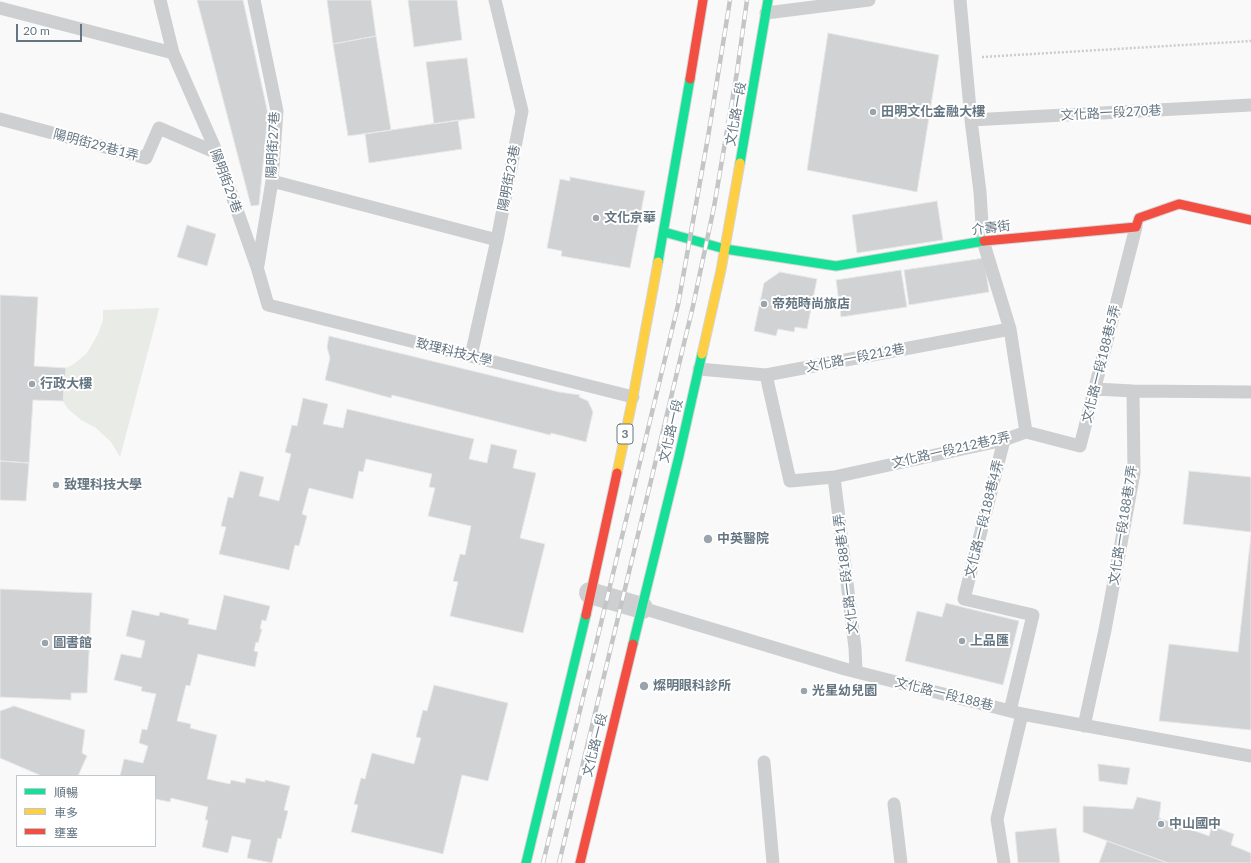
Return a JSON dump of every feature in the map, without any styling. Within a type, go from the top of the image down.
[{"type":"main road","name":"3","points":[[526,863],[590,593],[633,397],[664,232],[703,0]]},
{"type":"main road","name":"文化路一段","points":[[580,863],[699,369],[726,249],[768,0]]},
{"type":"main road","points":[[1136,227],[1139,218],[1179,204],[1251,220]]},
{"type":"main road","name":"介壽街","points":[[664,232],[726,249],[836,266],[983,241],[1136,227]]},
{"type":"street","points":[[590,593],[642,608]]},
{"type":"lane","name":"陽明街29巷","points":[[160,0],[173,53],[217,153],[257,266],[268,304],[276,307]]},
{"type":"lane","name":"陽明街27巷","points":[[254,0],[277,112],[272,181],[257,266]]},
{"type":"lane","name":"陽明街23巷","points":[[471,356],[497,240],[522,111],[495,0]]},
{"type":"lane","points":[[766,13],[868,0]]},
{"type":"lane","points":[[960,0],[971,120],[980,192],[983,241]]},
{"type":"lane","points":[[0,8],[173,53]]},
{"type":"lane","name":"文化路一段270巷","points":[[971,120],[1251,105]]},
{"type":"lane","name":"陽明街29巷1弄","points":[[0,119],[146,158],[159,128],[217,153]]},
{"type":"lane","points":[[272,181],[497,240]]},
{"type":"lane","name":"文化路一段188巷5弄","points":[[1026,432],[1080,446],[1136,227]]},
{"type":"lane","name":"文化路一段212巷2弄","points":[[766,375],[790,481],[834,476],[1004,440],[1026,432],[1010,329],[983,241]]},
{"type":"lane","name":"致理科技大學","points":[[276,307],[633,397]]},
{"type":"lane","name":"文化路一段212巷","points":[[699,369],[766,375],[1010,329]]},
{"type":"lane","points":[[1095,389],[1133,391],[1251,392]]},
{"type":"lane","name":"文化路一段188巷7弄","points":[[1084,726],[1105,630],[1134,473],[1133,391]]},
{"type":"lane","name":"文化路一段188巷4弄","points":[[1004,440],[964,599],[1033,615],[1016,713]]},
{"type":"lane","name":"文化路一段188巷1弄","points":[[834,476],[855,648],[856,671]]},
{"type":"lane","name":"文化路一段188巷","points":[[642,608],[856,671],[1016,713],[1251,756]]},
{"type":"lane","points":[[1004,863],[997,819],[1016,713]]},
{"type":"lane","points":[[764,762],[773,863]]},
{"type":"lane","points":[[894,804],[901,863]]},
{"type":"path","points":[[965,58],[1251,41]]},
{"type":"shaded area","points":[[159,308],[120,457],[111,442],[96,428],[81,420],[68,409],[63,401],[66,368],[74,364],[87,353],[98,334],[103,320],[103,310]]},
{"type":"building","points":[[197,0],[243,0],[268,114],[259,205],[251,206]]},
{"type":"building","points":[[327,0],[371,0],[376,36],[333,44]]},
{"type":"building","points":[[408,0],[457,0],[462,40],[414,47]]},
{"type":"building","name":"田明文化金融大樓","points":[[828,33],[939,55],[917,192],[807,170]]},
{"type":"building","points":[[376,36],[391,130],[348,136],[333,44]]},
{"type":"building","points":[[467,58],[475,118],[434,124],[426,62]]},
{"type":"building","points":[[458,120],[462,149],[369,163],[365,134]]},
{"type":"building","name":"文化京華","points":[[570,177],[645,191],[630,268],[561,256],[562,251],[547,248],[560,179],[570,181]]},
{"type":"building","points":[[937,201],[943,240],[857,253],[852,215]]},
{"type":"building","points":[[187,225],[216,234],[207,266],[177,257]]},
{"type":"building","points":[[984,258],[989,292],[909,305],[904,270]]},
{"type":"building","points":[[901,270],[907,307],[841,317],[836,280]]},
{"type":"building","points":[[780,272],[817,279],[807,329],[795,327],[794,332],[778,329],[776,336],[754,331],[764,283]]},
{"type":"building","name":"行政大樓","points":[[0,295],[38,297],[34,366],[66,368],[63,401],[33,400],[29,463],[0,461]]},
{"type":"building","points":[[329,336],[559,392],[580,395],[579,397],[588,401],[593,412],[586,442],[551,433],[550,435],[392,395],[391,398],[325,380],[330,358],[327,347]]},
{"type":"building","points":[[303,398],[328,404],[323,424],[343,428],[347,409],[474,439],[469,459],[487,463],[491,444],[517,450],[513,468],[536,473],[520,538],[545,544],[523,633],[450,616],[458,582],[453,581],[460,554],[465,555],[471,526],[428,516],[435,488],[429,487],[432,474],[366,459],[363,472],[359,471],[353,499],[309,488],[302,514],[307,516],[299,546],[295,545],[289,570],[219,554],[226,527],[221,526],[228,497],[233,498],[240,471],[264,477],[259,496],[279,501],[291,454],[285,452],[292,425],[297,426]]},
{"type":"building","points":[[0,461],[29,463],[26,501],[0,500]]},
{"type":"building","points":[[1189,471],[1251,477],[1251,532],[1183,524]]},
{"type":"building","points":[[1251,535],[1251,730],[1159,721],[1169,644],[1238,652]]},
{"type":"building","name":"圖書館","points":[[0,589],[92,593],[87,693],[71,693],[71,700],[0,697]]},
{"type":"building","points":[[224,595],[270,606],[266,621],[262,620],[260,629],[262,629],[258,643],[256,642],[254,651],[258,652],[255,667],[198,654],[190,686],[186,685],[177,721],[191,724],[190,728],[217,735],[207,779],[230,784],[231,780],[245,783],[246,778],[265,782],[265,780],[290,786],[284,810],[288,811],[281,839],[278,838],[272,863],[247,858],[251,840],[232,836],[228,853],[202,847],[208,820],[205,820],[208,807],[171,798],[170,802],[156,799],[156,775],[120,775],[124,759],[143,763],[148,746],[139,743],[142,729],[147,730],[156,694],[141,691],[142,687],[114,680],[121,654],[141,658],[145,641],[126,636],[132,610],[159,616],[160,612],[189,619],[188,624],[216,630]]},
{"type":"building","name":"上品匯","points":[[946,603],[1019,621],[1003,685],[905,661],[917,611],[942,617]]},
{"type":"building","points":[[434,685],[508,703],[488,781],[462,775],[443,854],[351,832],[358,805],[354,804],[361,778],[365,779],[372,753],[414,764],[421,738],[416,737],[423,710],[427,711]]},
{"type":"building","points":[[14,706],[85,730],[82,753],[87,756],[78,775],[40,775],[0,758],[0,711]]},
{"type":"building","points":[[1098,764],[1130,768],[1127,785],[1099,781]]},
{"type":"building","points":[[1137,797],[1161,802],[1159,818],[1209,836],[1212,826],[1234,834],[1231,845],[1251,853],[1251,863],[1168,863],[1083,832],[1083,806],[1133,809]]},
{"type":"building","points":[[1056,828],[1060,863],[1018,863],[1015,832]]},
{"type":"building","points":[[1107,841],[1168,863],[1099,863]]},
{"type":"railway","points":[[543,863],[678,305],[708,137],[730,0]]},
{"type":"railway","points":[[559,863],[693,306],[714,207],[737,72],[747,0]]},
{"type":"traffic: fast","points":[[740,163],[768,0]]},
{"type":"traffic: fast","points":[[658,262],[690,79]]},
{"type":"traffic: fast","points":[[664,232],[725,249],[836,266],[984,241]]},
{"type":"traffic: fast","points":[[633,644],[679,456],[702,354]]},
{"type":"traffic: fast","points":[[526,863],[586,615]]},
{"type":"traffic: slow","points":[[702,354],[721,270],[740,163]]},
{"type":"traffic: slow","points":[[617,473],[633,397],[658,262]]},
{"type":"traffic: jam","points":[[690,79],[703,0]]},
{"type":"traffic: jam","points":[[984,241],[1136,227],[1139,218],[1179,204],[1251,220]]},
{"type":"traffic: jam","points":[[586,615],[617,473]]},
{"type":"traffic: jam","points":[[580,863],[633,644]]},
{"type":"place","name":"田明文化金融大樓","points":[[873,112]]},
{"type":"place","name":"文化京華","points":[[596,218]]},
{"type":"place","name":"帝苑時尚旅店","points":[[764,304]]},
{"type":"place","name":"行政大樓","points":[[32,384]]},
{"type":"place","name":"致理科技大學","points":[[56,485]]},
{"type":"place","name":"中英醫院","points":[[708,539]]},
{"type":"place","name":"上品匯","points":[[962,641]]},
{"type":"place","name":"圖書館","points":[[45,643]]},
{"type":"place","name":"燦明眼科診所","points":[[644,686]]},
{"type":"place","name":"光星幼兒園","points":[[804,691]]},
{"type":"place","name":"中山國中","points":[[1161,824]]}]
